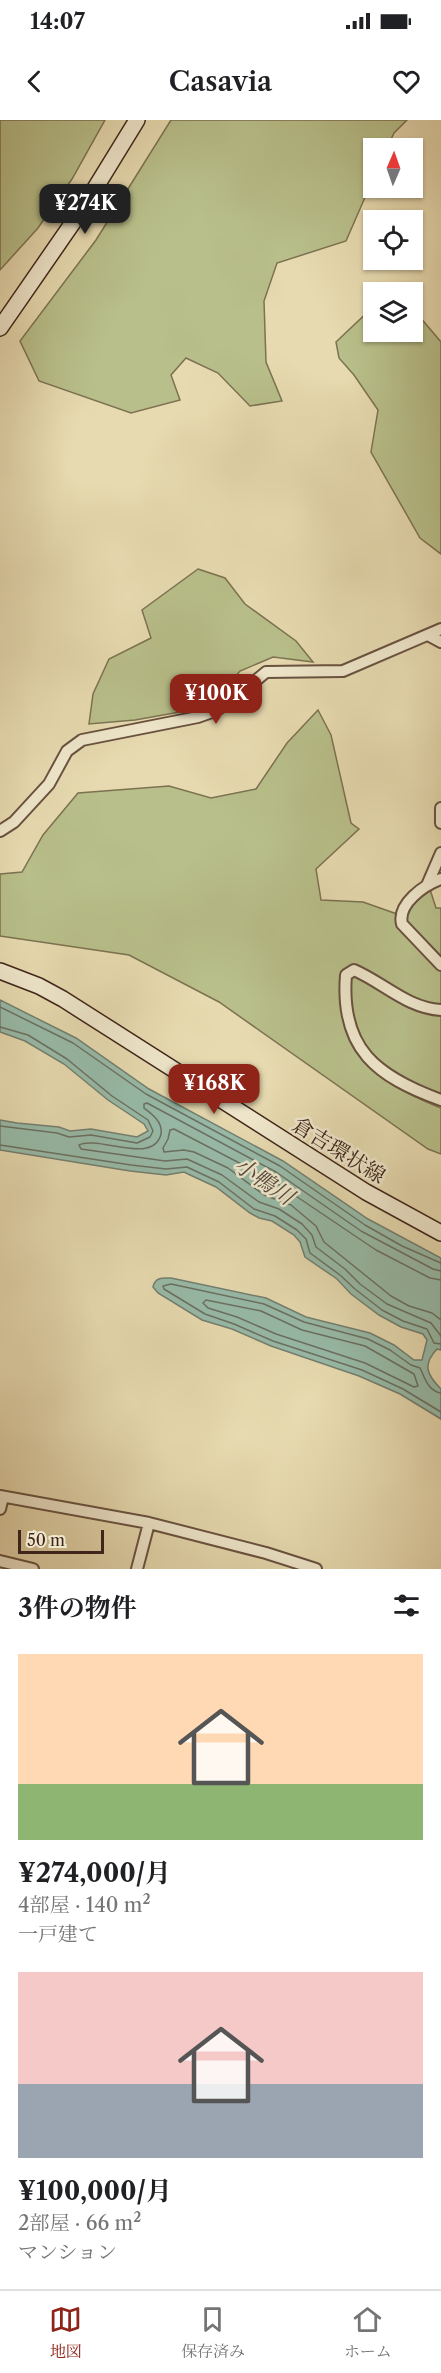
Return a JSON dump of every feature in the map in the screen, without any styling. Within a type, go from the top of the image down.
[{"type":"main road","points":[[0,328],[83,208],[137,120]]},
{"type":"main road","name":"倉吉環状線","points":[[0,971],[39,986],[63,999],[366,1192],[441,1233]]},
{"type":"street","points":[[0,831],[14,822],[49,784],[67,751],[82,740],[198,717],[215,711],[235,698],[266,672],[343,671],[441,628]]},
{"type":"street","points":[[428,635],[441,642]]},
{"type":"street","points":[[441,808],[441,823]]},
{"type":"street","points":[[441,853],[428,883],[404,907],[400,916],[402,924],[441,966]]},
{"type":"street","points":[[428,883],[441,879]]},
{"type":"street","points":[[441,1010],[428,1010],[409,1002],[354,970],[346,975],[345,994],[349,1021],[357,1042],[368,1060],[400,1082],[441,1100]]},
{"type":"street","points":[[0,1509],[2,1497],[149,1523],[266,1553],[316,1569]]},
{"type":"street","points":[[137,1569],[149,1523]]},
{"type":"street","points":[[0,1561],[33,1569]]},
{"type":"green space","points":[[0,120],[105,120],[72,179],[38,228],[0,270]]},
{"type":"green space","points":[[171,120],[407,120],[392,138],[363,138],[365,198],[346,241],[277,263],[264,301],[266,362],[282,401],[250,406],[218,373],[186,358],[171,375],[180,400],[131,413],[39,381],[20,341],[96,240]]},
{"type":"green space","points":[[363,316],[363,342],[423,342],[423,321],[441,342],[441,554],[420,538],[371,452],[378,410],[354,375],[339,358],[336,342]]},
{"type":"green space","points":[[198,569],[225,578],[245,604],[296,641],[313,662],[273,657],[240,671],[224,690],[191,710],[135,720],[89,724],[93,694],[109,659],[151,638],[142,610]]},
{"type":"green space","points":[[318,710],[331,735],[351,823],[359,829],[316,869],[321,900],[363,902],[400,915],[428,883],[436,908],[441,908],[441,1095],[393,1070],[367,1048],[350,1018],[345,999],[344,1022],[349,1039],[357,1053],[380,1077],[441,1108],[441,1154],[428,1149],[219,1002],[129,955],[0,936],[0,874],[22,872],[43,835],[78,793],[169,786],[211,798],[256,789],[287,743]]},
{"type":"water","name":"小鴨川","points":[[0,1000],[76,1038],[149,1089],[283,1161],[368,1219],[441,1258],[441,1350],[437,1349],[432,1355],[428,1370],[441,1389],[441,1419],[400,1394],[359,1376],[202,1320],[158,1293],[153,1287],[157,1280],[171,1278],[266,1298],[306,1317],[370,1333],[394,1345],[414,1360],[422,1360],[427,1340],[423,1334],[401,1327],[379,1315],[351,1294],[337,1279],[305,1257],[300,1242],[294,1235],[272,1221],[250,1213],[216,1187],[184,1172],[166,1175],[130,1171],[0,1150],[0,1120],[59,1127],[70,1131],[91,1129],[137,1137],[148,1131],[144,1124],[108,1100],[64,1064],[25,1041],[0,1032]]}]
